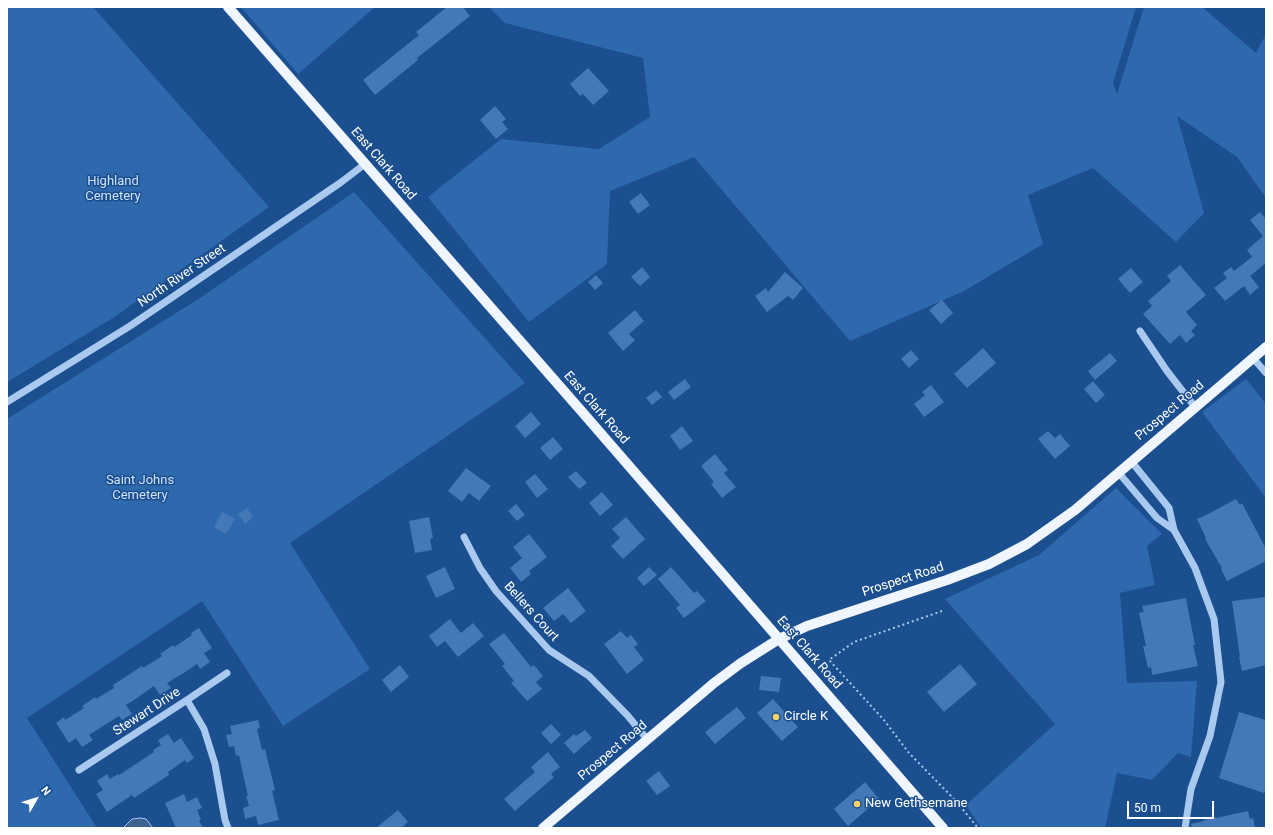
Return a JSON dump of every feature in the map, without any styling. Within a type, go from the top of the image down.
[{"type":"main road","name":"East Clark Road","points":[[228,7],[780,639],[943,828]]},
{"type":"main road","name":"Prospect Road","points":[[543,828],[714,682],[780,639],[807,626],[947,580],[989,564],[1026,544],[1061,520],[1266,347]]},
{"type":"street","name":"North River Street","points":[[7,402],[130,326],[340,183],[365,164]]},
{"type":"street","points":[[1140,331],[1166,371],[1195,407]]},
{"type":"street","points":[[1253,358],[1266,373]]},
{"type":"street","points":[[1131,461],[1169,508],[1174,530],[1195,568],[1214,619],[1221,682],[1210,736],[1191,790],[1185,828]]},
{"type":"street","points":[[1118,472],[1158,518],[1174,530]]},
{"type":"street","name":"Bellers Court","points":[[464,537],[480,568],[501,597],[549,650],[589,676],[628,716],[647,739]]},
{"type":"street","name":"Stewart Drive","points":[[79,770],[227,673]]},
{"type":"street","points":[[187,700],[204,729],[215,764],[225,820],[228,828]]},
{"type":"path","points":[[942,611],[854,642],[829,660],[884,720],[909,753],[956,801],[978,828]]},
{"type":"green space","name":"Highland Cemetery","points":[[7,7],[93,7],[269,207],[113,318],[7,382]]},
{"type":"green space","points":[[241,7],[375,7],[298,74]]},
{"type":"green space","points":[[489,7],[1136,7],[1113,83],[1117,94],[1144,7],[1202,7],[1256,53],[1266,34],[1266,198],[1237,157],[1177,116],[1204,213],[1176,242],[1093,168],[1028,195],[1043,244],[964,291],[850,341],[694,157],[610,191],[607,264],[529,322],[428,197],[501,139],[599,149],[650,117],[643,58],[505,23]]},
{"type":"green space","name":"Saint Johns Cemetery","points":[[354,192],[525,383],[290,543],[370,669],[283,726],[202,601],[27,718],[97,828],[7,828],[7,419],[200,298]]},
{"type":"green space","points":[[1246,379],[1266,404],[1266,498],[1202,412]]},
{"type":"green space","points":[[1116,488],[1162,534],[1147,546],[1155,585],[1120,593],[1127,683],[1197,681],[1191,757],[1178,753],[1152,780],[1117,773],[1105,828],[981,828],[966,805],[1055,724],[945,599],[1039,555]]},
{"type":"shaded area","points":[[132,819],[146,819],[153,828],[123,828]]},
{"type":"building","points":[[447,7],[463,7],[470,16],[417,58],[418,60],[375,95],[363,80],[419,35],[416,32]]},
{"type":"building","points":[[588,68],[609,91],[593,105],[583,94],[580,96],[570,84]]},
{"type":"building","points":[[495,106],[506,119],[502,122],[508,129],[496,139],[480,120]]},
{"type":"building","points":[[641,193],[650,205],[638,214],[629,202]]},
{"type":"building","points":[[1260,212],[1266,219],[1266,263],[1250,276],[1259,287],[1250,295],[1244,286],[1225,301],[1214,288],[1227,278],[1223,273],[1231,267],[1234,271],[1252,257],[1247,250],[1263,236],[1250,220]]},
{"type":"building","points":[[1180,265],[1206,295],[1186,312],[1197,325],[1191,331],[1195,335],[1186,343],[1180,335],[1170,344],[1143,314],[1152,306],[1148,301],[1171,281],[1167,276]]},
{"type":"building","points":[[642,267],[650,277],[640,286],[631,277]]},
{"type":"building","points":[[1131,268],[1143,282],[1130,293],[1118,279]]},
{"type":"building","points":[[785,272],[803,288],[793,300],[788,296],[767,312],[755,296],[766,288],[768,292]]},
{"type":"building","points":[[596,275],[603,283],[595,290],[588,282]]},
{"type":"building","points":[[942,300],[953,313],[941,324],[929,310]]},
{"type":"building","points":[[635,310],[644,321],[629,334],[635,340],[623,351],[608,333]]},
{"type":"building","points":[[983,348],[996,363],[967,388],[954,374]]},
{"type":"building","points":[[911,350],[919,359],[909,368],[901,359]]},
{"type":"building","points":[[1110,353],[1117,361],[1095,380],[1088,371]]},
{"type":"building","points":[[685,379],[691,387],[674,400],[668,392]]},
{"type":"building","points":[[1093,381],[1105,395],[1096,403],[1084,389]]},
{"type":"building","points":[[931,385],[944,402],[924,417],[914,404],[925,395],[922,392]]},
{"type":"building","points":[[656,390],[662,397],[652,405],[646,398]]},
{"type":"building","points":[[531,412],[541,424],[525,438],[515,426]]},
{"type":"building","points":[[682,426],[693,441],[680,450],[670,436]]},
{"type":"building","points":[[1048,431],[1055,438],[1060,434],[1070,446],[1055,459],[1038,439]]},
{"type":"building","points":[[553,437],[563,449],[550,460],[540,448]]},
{"type":"building","points":[[715,454],[728,470],[724,473],[736,487],[722,498],[711,484],[714,482],[701,466]]},
{"type":"building","points":[[466,468],[491,486],[479,501],[469,493],[462,502],[448,491]]},
{"type":"building","points":[[576,471],[587,483],[579,489],[568,477]]},
{"type":"building","points":[[535,474],[548,489],[537,498],[525,482]]},
{"type":"building","points":[[602,492],[613,505],[600,516],[589,503]]},
{"type":"building","points":[[1236,499],[1240,505],[1242,503],[1266,549],[1266,561],[1227,581],[1221,569],[1222,568],[1205,539],[1206,538],[1197,519]]},
{"type":"building","points":[[516,504],[525,515],[517,521],[508,511]]},
{"type":"building","points":[[247,508],[253,517],[245,524],[238,514]]},
{"type":"building","points":[[222,512],[235,519],[226,534],[214,527]]},
{"type":"building","points":[[429,517],[433,538],[430,539],[432,550],[415,553],[409,521]]},
{"type":"building","points":[[626,517],[645,539],[623,559],[611,546],[620,538],[612,529]]},
{"type":"building","points":[[529,534],[547,557],[529,571],[531,574],[521,582],[510,568],[522,558],[513,547]]},
{"type":"building","points":[[445,567],[455,589],[436,598],[426,576]]},
{"type":"building","points":[[649,567],[657,575],[644,586],[637,578]]},
{"type":"building","points":[[671,567],[694,593],[697,591],[706,601],[684,618],[676,608],[680,605],[658,579]]},
{"type":"building","points":[[568,588],[586,611],[571,623],[563,614],[554,621],[543,608]]},
{"type":"building","points":[[1266,597],[1266,665],[1242,671],[1232,601]]},
{"type":"building","points":[[1186,598],[1195,645],[1193,645],[1198,666],[1152,675],[1151,667],[1148,668],[1143,646],[1146,646],[1139,613],[1144,612],[1142,606]]},
{"type":"building","points":[[450,619],[461,633],[473,623],[484,636],[458,657],[445,641],[437,647],[429,636]]},
{"type":"building","points":[[199,628],[212,648],[204,653],[210,662],[200,669],[197,664],[167,683],[171,688],[160,695],[154,686],[126,705],[132,714],[122,720],[119,716],[89,735],[93,740],[82,747],[76,738],[69,743],[56,723],[64,717],[65,720],[84,708],[82,706],[95,697],[96,699],[114,688],[113,685],[142,666],[143,668],[162,656],[160,654],[192,635],[191,633]]},
{"type":"building","points":[[621,631],[627,638],[631,635],[638,644],[634,647],[644,660],[627,674],[604,644]]},
{"type":"building","points":[[504,633],[531,667],[534,665],[543,676],[536,682],[542,689],[527,701],[511,683],[514,681],[502,666],[505,664],[489,644]]},
{"type":"building","points":[[960,664],[977,684],[944,712],[927,692]]},
{"type":"building","points":[[400,665],[409,677],[391,692],[382,680]]},
{"type":"building","points":[[761,676],[781,678],[779,692],[759,690]]},
{"type":"building","points":[[773,699],[798,727],[782,741],[757,713]]},
{"type":"building","points":[[737,707],[746,718],[715,744],[705,732]]},
{"type":"building","points":[[1239,712],[1266,720],[1266,787],[1264,793],[1219,778]]},
{"type":"building","points":[[258,720],[260,728],[257,729],[262,750],[265,749],[275,790],[272,791],[279,820],[258,825],[256,816],[245,819],[243,808],[249,806],[239,755],[236,756],[234,746],[229,747],[226,735],[232,734],[230,726]]},
{"type":"building","points":[[551,724],[561,735],[551,744],[541,733]]},
{"type":"building","points":[[585,730],[592,738],[574,754],[564,743],[574,734],[576,736]]},
{"type":"building","points":[[168,734],[174,743],[181,738],[194,758],[187,763],[185,760],[168,772],[169,775],[134,798],[132,795],[107,812],[96,794],[103,790],[97,781],[107,774],[110,779],[118,774],[119,775],[154,752],[153,750],[161,745],[158,740]]},
{"type":"building","points":[[548,752],[560,767],[551,774],[554,777],[515,811],[504,799],[535,772],[531,767]]},
{"type":"building","points":[[659,771],[670,786],[657,795],[646,781]]},
{"type":"building","name":"New Gethsemane","points":[[865,782],[879,799],[848,826],[834,809]]},
{"type":"building","points":[[184,794],[187,802],[197,797],[202,808],[197,810],[201,820],[199,820],[203,828],[176,828],[165,803]]},
{"type":"building","points":[[398,810],[408,822],[401,828],[376,828]]},
{"type":"building","points":[[1248,811],[1250,819],[1253,818],[1255,828],[1192,828],[1191,824],[1204,820]]},
{"type":"place","name":"Circle K","points":[[776,717]]},
{"type":"place","name":"New Gethsemane","points":[[857,804]]}]
